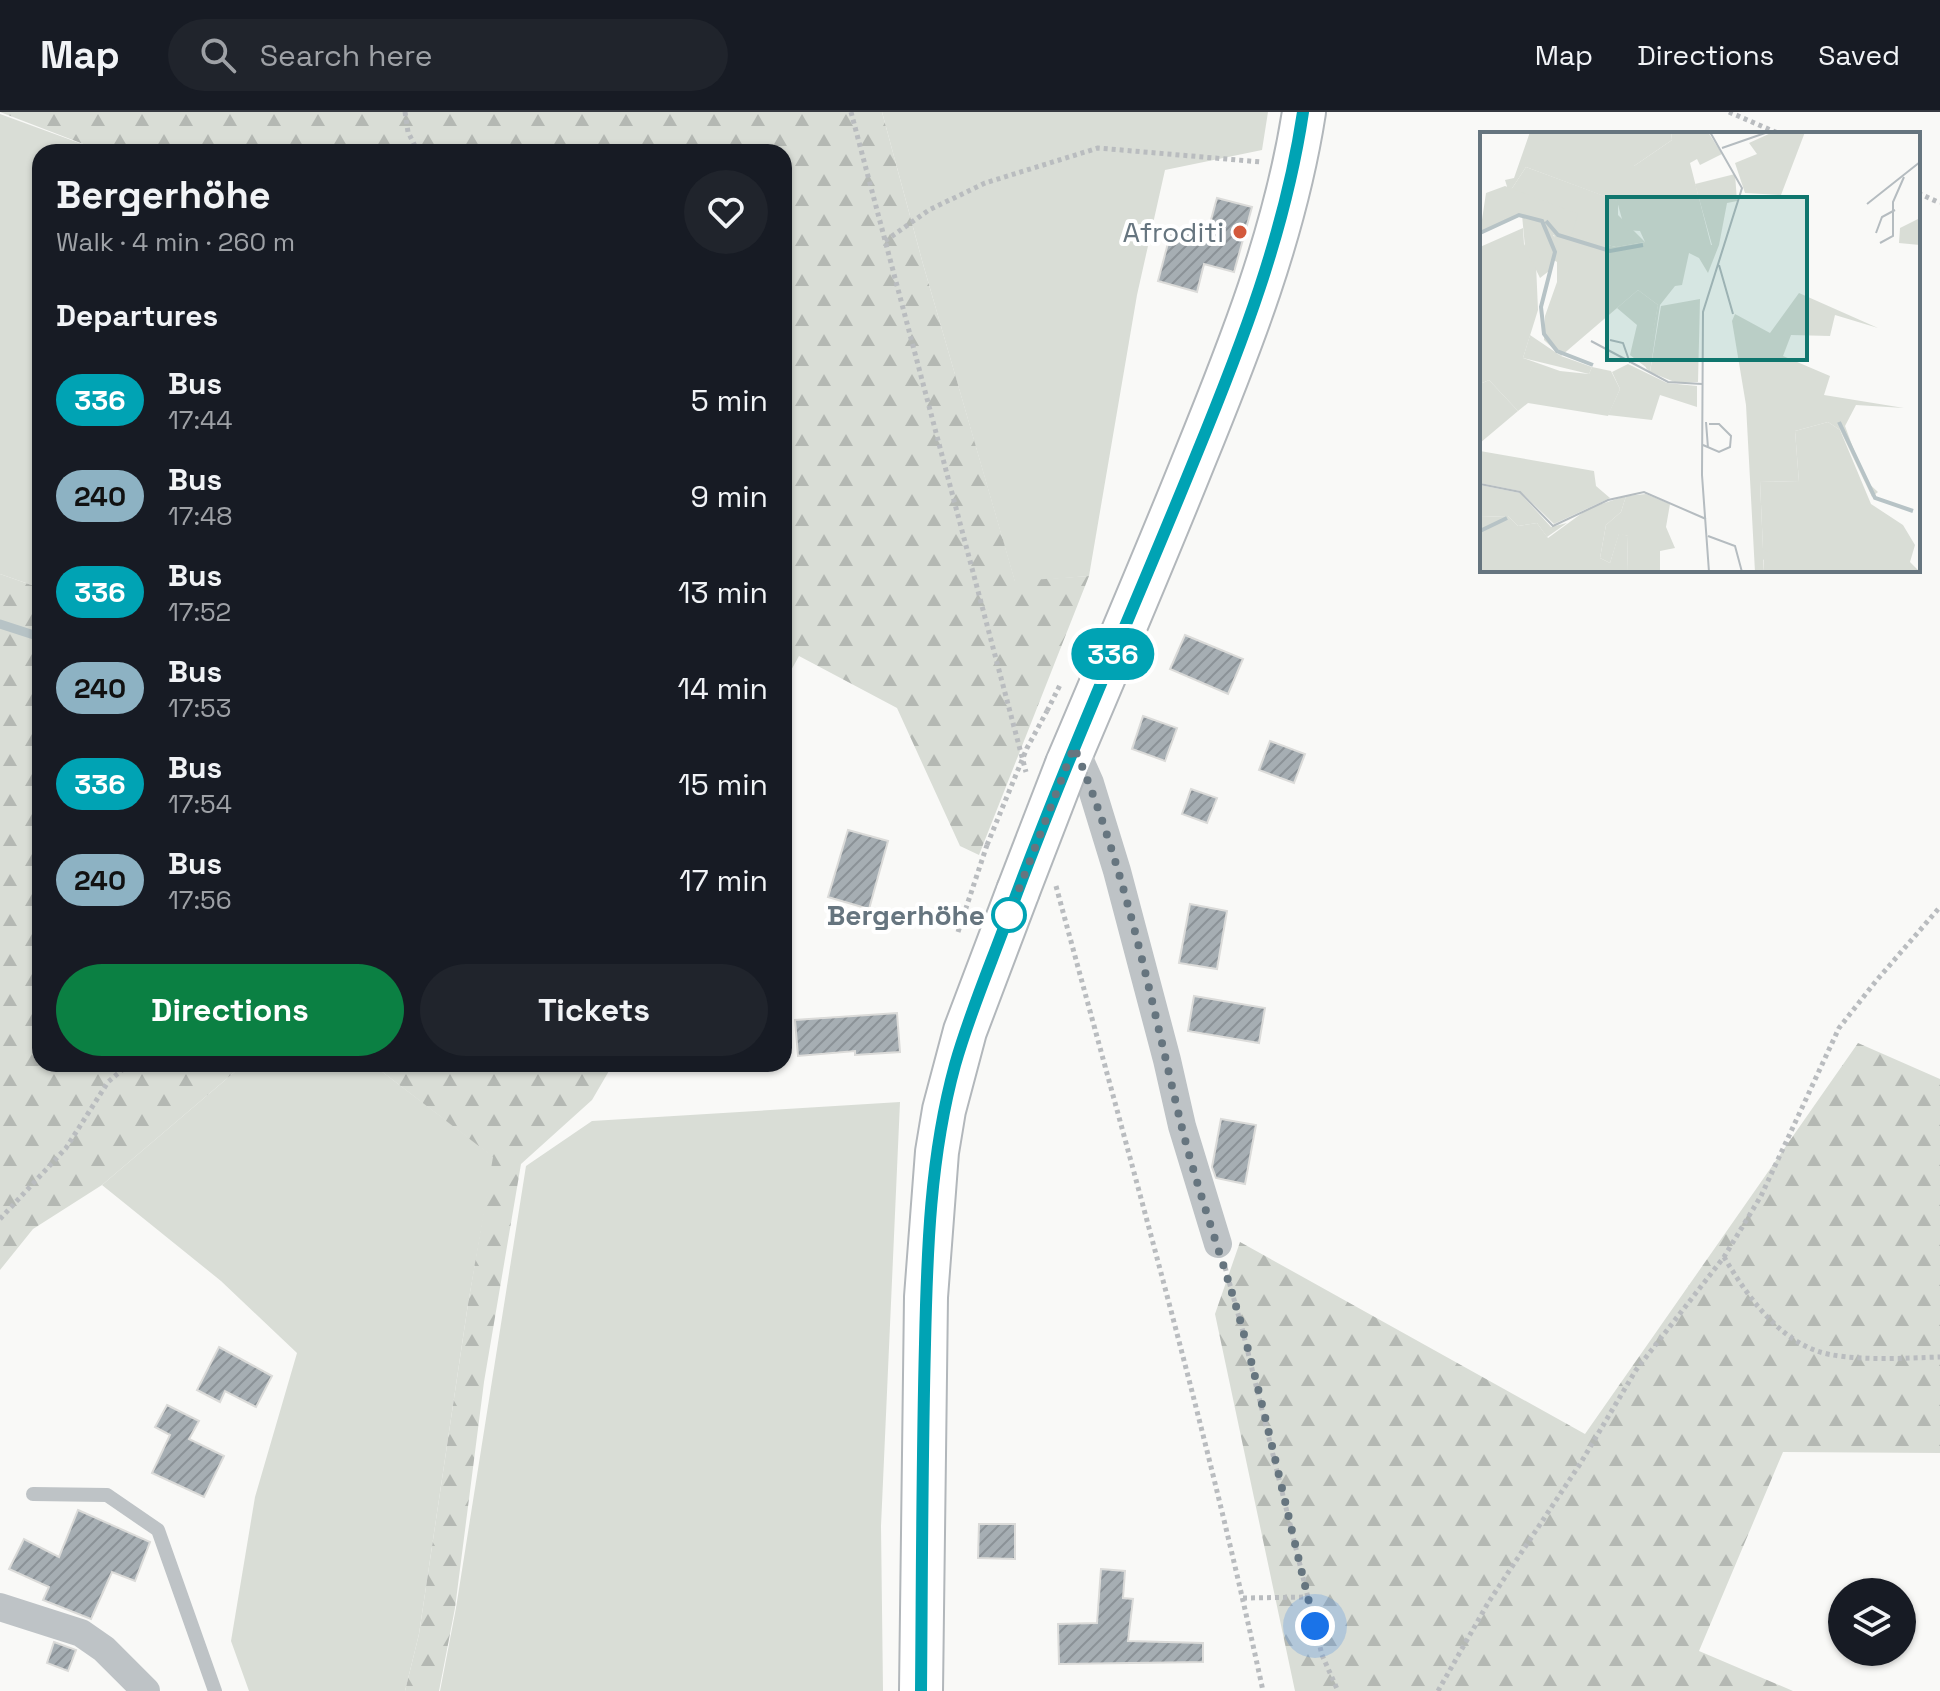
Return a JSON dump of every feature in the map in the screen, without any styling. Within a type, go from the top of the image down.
[{"type":"main road","points":[[921,1691],[928,1259],[937,1152],[944,1110],[965,1031],[1037,887],[1071,756],[1235,357],[1273,247],[1295,165],[1304,112]]},
{"type":"street","points":[[1071,756],[1090,783],[1117,871],[1182,1126],[1218,1244]]},
{"type":"street","points":[[0,1607],[81,1633],[104,1649],[146,1691]]},
{"type":"lane","points":[[33,1494],[107,1495],[158,1530],[215,1691]]},
{"type":"path","points":[[405,112],[408,132],[414,144]]},
{"type":"path","points":[[851,112],[1028,779]]},
{"type":"path","points":[[1729,112],[1775,132]]},
{"type":"path","points":[[885,241],[929,210],[985,183],[1098,148],[1295,165]]},
{"type":"path","points":[[1920,194],[1940,203]]},
{"type":"path","points":[[958,932],[987,845],[1027,748],[1047,711]]},
{"type":"path","points":[[1037,887],[1243,1598],[1263,1691]]},
{"type":"path","points":[[1438,1691],[1488,1603],[1580,1464],[1636,1370],[1724,1257],[1761,1196],[1839,1028],[1940,907]]},
{"type":"path","points":[[0,1219],[66,1148],[108,1082],[120,1072]]},
{"type":"path","points":[[1218,1244],[1242,1328],[1322,1655],[1338,1691]]},
{"type":"path","points":[[1724,1257],[1748,1297],[1796,1341],[1819,1352],[1845,1356],[1940,1357]]},
{"type":"path","points":[[1243,1598],[1308,1597]]},
{"type":"green space","points":[[0,112],[882,112],[1015,581],[1089,576],[979,855],[960,846],[897,708],[799,656],[792,669],[792,144],[83,144]]},
{"type":"green space","points":[[882,112],[1268,112],[1262,150],[1165,170],[1137,295],[1089,576],[1015,582]]},
{"type":"green space","points":[[0,114],[82,144],[32,144],[32,585],[0,574]]},
{"type":"green space","points":[[0,574],[32,585],[32,1072],[235,1072],[102,1185],[33,1229],[0,1270]]},
{"type":"green space","points":[[1858,1043],[1940,1079],[1940,1453],[1783,1452],[1699,1651],[1793,1691],[1295,1691],[1215,1314],[1240,1242],[1585,1434]]},
{"type":"green space","points":[[235,1072],[382,1072],[494,1157],[468,1304],[419,1634],[405,1691],[249,1691],[231,1641],[255,1497],[297,1353],[221,1281],[102,1185]]},
{"type":"green space","points":[[382,1072],[608,1072],[592,1100],[521,1164],[484,1382],[455,1608],[439,1691],[405,1691],[419,1634],[493,1157]]},
{"type":"green space","points":[[900,1102],[881,1526],[883,1691],[440,1691],[526,1166],[592,1121]]},
{"type":"building","points":[[1217,198],[1252,207],[1234,272],[1204,264],[1197,292],[1158,281],[1172,228],[1206,238]]},
{"type":"building","points":[[1185,635],[1243,659],[1228,694],[1170,669]]},
{"type":"building","points":[[1143,716],[1177,728],[1165,761],[1132,749]]},
{"type":"building","points":[[1270,741],[1305,754],[1294,783],[1259,770]]},
{"type":"building","points":[[1191,789],[1217,798],[1207,823],[1182,814]]},
{"type":"building","points":[[848,830],[888,841],[869,909],[828,897]]},
{"type":"building","points":[[1190,904],[1227,911],[1217,969],[1179,963]]},
{"type":"building","points":[[1194,996],[1265,1008],[1259,1043],[1188,1031]]},
{"type":"building","points":[[897,1013],[900,1052],[855,1055],[855,1051],[798,1056],[795,1020]]},
{"type":"building","points":[[1221,1119],[1256,1125],[1245,1184],[1216,1178],[1212,1167]]},
{"type":"building","points":[[219,1347],[272,1376],[256,1407],[225,1391],[220,1402],[197,1390]]},
{"type":"building","points":[[167,1405],[199,1421],[189,1439],[224,1456],[204,1497],[152,1473],[170,1435],[155,1427]]},
{"type":"building","points":[[78,1510],[150,1542],[135,1581],[112,1572],[91,1619],[43,1600],[49,1587],[9,1569],[24,1539],[59,1557]]},
{"type":"building","points":[[979,1524],[1015,1524],[1015,1559],[978,1558]]},
{"type":"building","points":[[1101,1569],[1125,1571],[1123,1598],[1133,1599],[1128,1641],[1203,1643],[1203,1662],[1059,1664],[1058,1624],[1097,1623]]},
{"type":"building","points":[[54,1642],[76,1650],[68,1671],[47,1663]]},
{"type":"waterway","points":[[0,624],[32,634]]},
{"type":"bus line","name":"336","points":[[921,1691],[926,1297],[937,1152],[944,1110],[965,1031],[1067,764],[1208,427],[1256,302],[1286,202],[1303,112]]},
{"type":"place","name":"Afroditi","points":[[1240,232]]},
{"type":"place","name":"Bergerhöhe","points":[[1009,915]]},
{"type":"route","points":[[1009,915],[1074,747],[1090,783],[1117,871],[1182,1126],[1242,1328],[1315,1626]]}]
